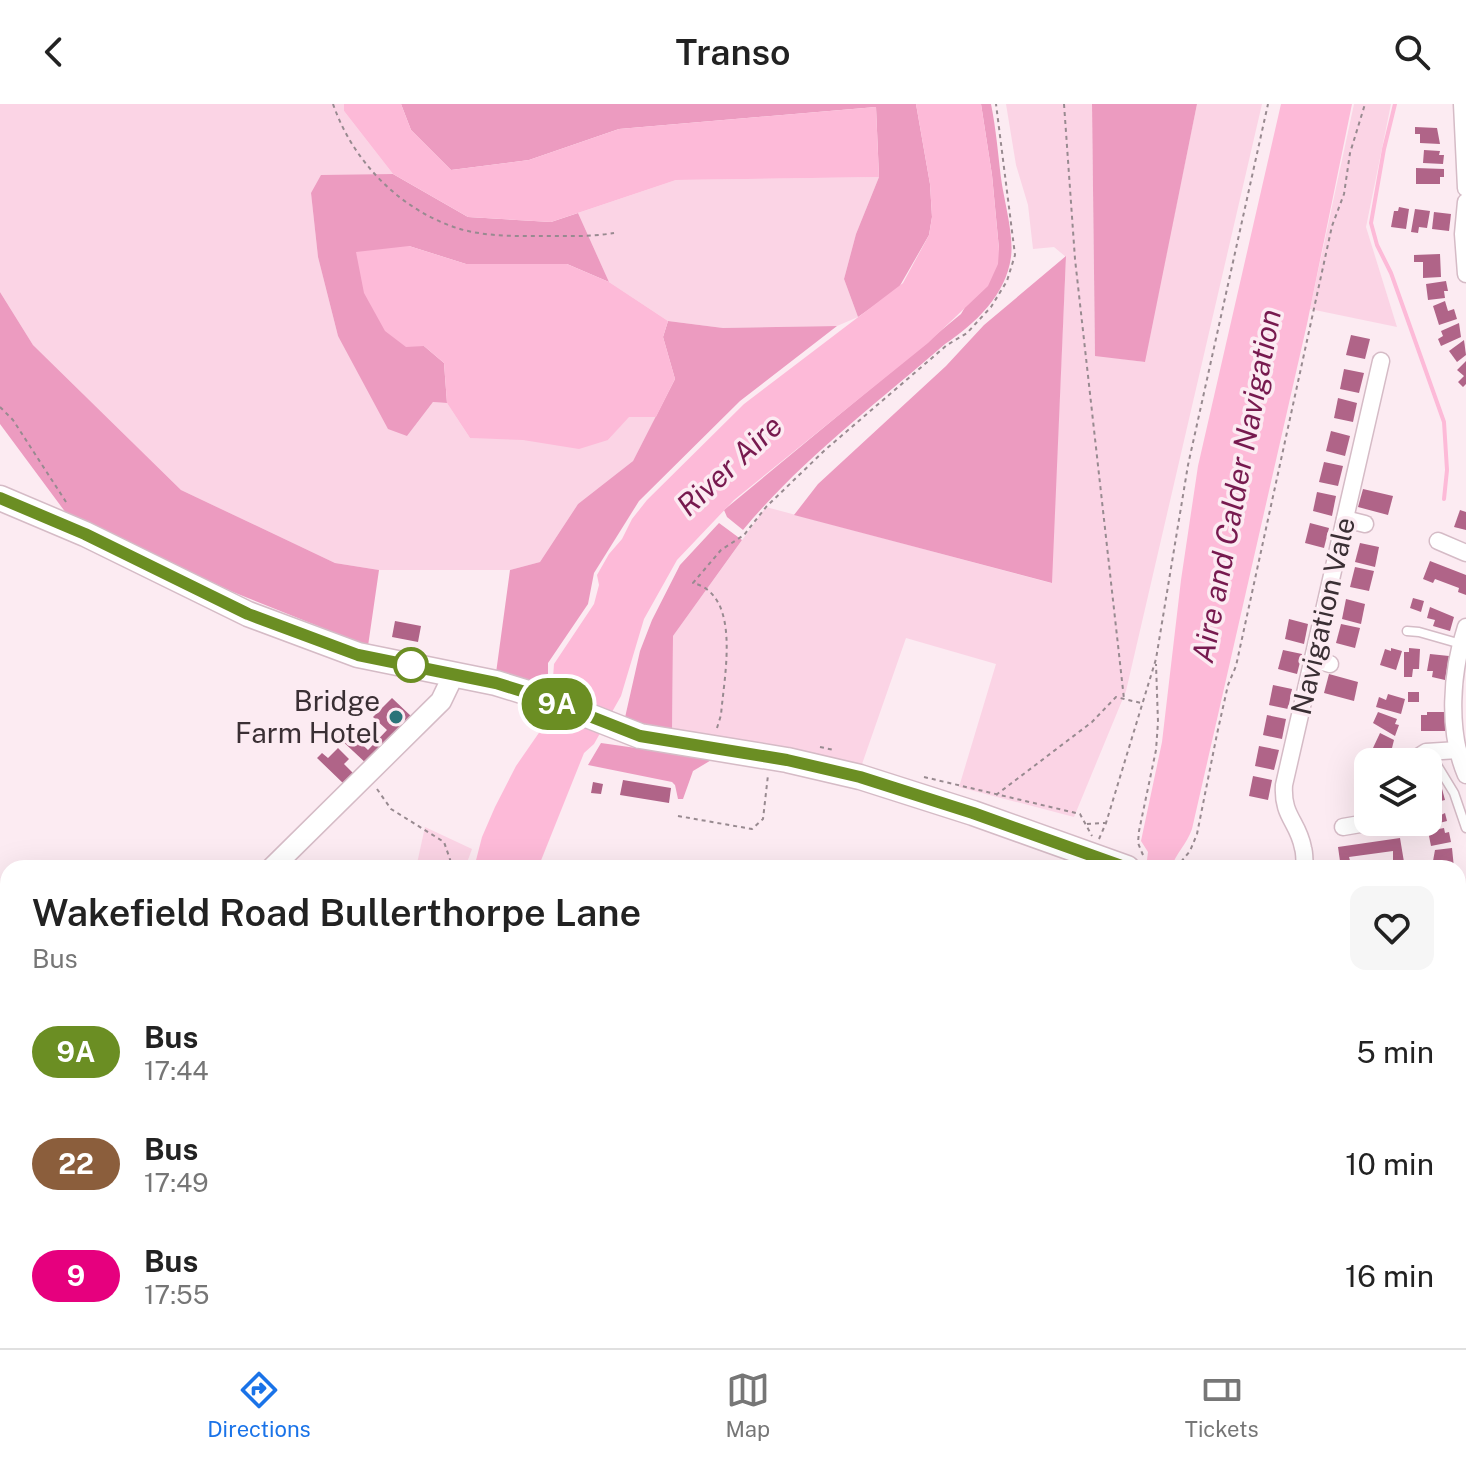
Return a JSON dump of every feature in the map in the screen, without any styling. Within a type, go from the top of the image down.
[{"type":"main road","points":[[0,498],[85,534],[248,614],[358,655],[496,683],[541,697],[640,736],[771,757],[860,777],[1090,854],[1117,860]]},
{"type":"street","points":[[1462,104],[1466,188]]},
{"type":"street","points":[[1466,202],[1463,234],[1466,274]]},
{"type":"street","name":"Navigation Vale","points":[[1304,860],[1303,848],[1283,801],[1284,785],[1381,361]]},
{"type":"street","points":[[1345,519],[1365,524]]},
{"type":"street","points":[[1438,541],[1466,553]]},
{"type":"street","points":[[1465,634],[1453,692],[1458,750],[1466,775]]},
{"type":"street","points":[[1313,659],[1330,664]]},
{"type":"street","points":[[280,860],[441,701],[454,674]]},
{"type":"street","points":[[1442,751],[1458,750]]},
{"type":"street","points":[[1343,827],[1354,825]]},
{"type":"lane","points":[[1407,631],[1465,634]]},
{"type":"lane","points":[[1442,773],[1454,793],[1466,828]]},
{"type":"path","points":[[333,104],[350,144],[365,163],[390,190],[441,222],[463,230],[505,236],[595,236],[614,233]]},
{"type":"path","points":[[717,730],[721,715],[726,631],[723,608],[705,586],[693,583],[721,550],[744,535],[766,507],[825,450],[976,323],[1007,281],[1015,255],[996,104]]},
{"type":"path","points":[[1064,104],[1075,259],[1124,699]]},
{"type":"path","points":[[1090,854],[1106,823],[1156,659],[1188,465],[1268,104]]},
{"type":"path","points":[[1183,860],[1197,834],[1332,226],[1344,194],[1350,153],[1365,104]]},
{"type":"path","points":[[0,407],[13,420],[70,508]]},
{"type":"path","points":[[1132,860],[1156,750],[1156,659]]},
{"type":"path","points":[[996,795],[1092,722],[1116,697],[1142,704]]},
{"type":"path","points":[[678,816],[752,829],[758,826],[763,819],[771,757]]},
{"type":"path","points":[[366,775],[391,809],[444,842],[450,860]]},
{"type":"path","points":[[1087,824],[1106,823]]},
{"type":"shaded area","points":[[0,104],[344,104],[344,111],[393,174],[365,176],[311,193],[318,257],[338,336],[407,436],[433,402],[447,403],[470,438],[608,440],[628,417],[656,417],[633,461],[578,504],[540,562],[510,570],[379,570],[335,563],[181,490],[33,345],[0,292]]},
{"type":"shaded area","points":[[401,104],[916,104],[930,184],[932,217],[929,235],[898,289],[858,317],[844,279],[856,234],[879,177],[876,107],[619,129],[529,160],[451,170],[411,130]]},
{"type":"shaded area","points":[[981,104],[991,104],[1010,228],[1011,257],[1003,284],[978,318],[815,456],[743,530],[727,517],[724,510],[961,314],[999,249]]},
{"type":"shaded area","points":[[1006,104],[1092,104],[1095,355],[1144,362],[1197,104],[1262,104],[1126,691],[1074,817],[959,787],[996,664],[906,638],[861,767],[672,732],[673,636],[766,507],[1051,583],[1066,257],[1054,247],[1033,249],[1028,205],[1016,165]]},
{"type":"shaded area","points":[[1092,104],[1197,104],[1145,362],[1095,356]]},
{"type":"shaded area","points":[[1354,104],[1391,104],[1366,227],[1397,327],[1310,309]]},
{"type":"shaded area","points":[[393,174],[468,217],[551,222],[578,213],[609,282],[567,264],[466,264],[409,246],[424,346],[444,363],[447,403],[433,402],[407,436],[388,429],[338,336],[318,257],[311,193],[321,175]]},
{"type":"shaded area","points":[[879,177],[856,234],[844,279],[858,317],[837,326],[723,328],[668,321],[609,282],[578,213],[676,180]]},
{"type":"shaded area","points":[[1066,256],[1052,583],[794,515],[818,484],[946,366],[984,325]]},
{"type":"shaded area","points":[[0,292],[33,345],[181,490],[335,563],[379,570],[368,646],[233,592],[66,513],[0,424]]},
{"type":"shaded area","points":[[668,321],[723,328],[837,326],[740,401],[639,501],[594,573],[588,604],[548,663],[548,689],[496,673],[510,570],[540,562],[578,504],[633,461],[675,379],[663,337]]},
{"type":"shaded area","points":[[719,523],[742,540],[673,636],[672,732],[624,722],[640,651],[652,620],[680,565]]},
{"type":"shaded area","points":[[601,743],[713,759],[693,771],[683,799],[678,799],[672,782],[588,765]]},
{"type":"shaded area","points":[[425,827],[472,849],[468,860],[418,860]]},
{"type":"water","points":[[344,104],[401,104],[411,130],[451,170],[529,160],[619,129],[876,107],[879,177],[676,180],[551,222],[468,217],[393,174],[344,111]]},
{"type":"water","name":"River Aire","points":[[916,104],[981,104],[999,249],[998,264],[988,286],[928,343],[734,500],[677,560],[644,619],[621,696],[594,744],[584,753],[541,860],[476,860],[495,807],[516,766],[545,724],[554,664],[594,604],[599,585],[597,575],[632,519],[647,500],[744,404],[903,283],[929,235],[932,217],[930,184]]},
{"type":"water","name":"Aire and Calder Navigation","points":[[1281,104],[1352,104],[1307,324],[1192,829],[1175,860],[1147,860],[1148,852],[1141,841],[1162,742],[1198,466]]},
{"type":"water","points":[[409,246],[466,264],[567,264],[609,282],[668,321],[663,337],[675,379],[656,417],[629,417],[608,440],[579,449],[523,440],[470,438],[447,403],[444,363],[424,346],[406,347],[385,331],[364,293],[356,252]]},
{"type":"building","points":[[1415,127],[1437,128],[1440,144],[1420,143],[1420,134],[1415,134]]},
{"type":"building","points":[[1424,150],[1440,151],[1439,155],[1444,155],[1443,164],[1423,163]]},
{"type":"building","points":[[1416,168],[1444,169],[1444,177],[1440,177],[1440,184],[1416,184]]},
{"type":"building","points":[[1399,207],[1409,209],[1406,229],[1391,227],[1394,211],[1398,211]]},
{"type":"building","points":[[1415,209],[1430,211],[1427,228],[1419,227],[1418,233],[1411,232]]},
{"type":"building","points":[[1434,212],[1451,214],[1449,231],[1432,229]]},
{"type":"building","points":[[1440,254],[1441,277],[1423,278],[1423,262],[1414,262],[1414,255]]},
{"type":"building","points":[[1446,281],[1448,291],[1444,291],[1445,298],[1428,300],[1426,284]]},
{"type":"building","points":[[1445,301],[1448,311],[1454,309],[1457,319],[1439,325],[1433,306]]},
{"type":"building","points":[[1459,323],[1461,337],[1441,346],[1438,339],[1443,336],[1441,331]]},
{"type":"building","points":[[1351,335],[1370,339],[1365,359],[1346,355]]},
{"type":"building","points":[[1464,340],[1466,355],[1457,362],[1449,351]]},
{"type":"building","points":[[1466,361],[1466,384],[1463,387],[1458,382],[1464,376],[1457,370]]},
{"type":"building","points":[[1344,369],[1364,373],[1359,393],[1340,389]]},
{"type":"building","points":[[1338,398],[1357,403],[1353,422],[1334,418]]},
{"type":"building","points":[[1331,431],[1350,436],[1345,456],[1326,451]]},
{"type":"building","points":[[1324,462],[1343,466],[1338,486],[1319,482]]},
{"type":"building","points":[[1363,489],[1393,496],[1388,515],[1358,507]]},
{"type":"building","points":[[1317,492],[1336,496],[1332,516],[1313,511]]},
{"type":"building","points":[[1460,510],[1466,512],[1466,530],[1454,527]]},
{"type":"building","points":[[1310,523],[1329,528],[1324,548],[1305,543]]},
{"type":"building","points":[[1360,543],[1379,547],[1375,567],[1355,562]]},
{"type":"building","points":[[1430,561],[1466,575],[1466,595],[1458,592],[1459,588],[1435,579],[1433,583],[1423,579]]},
{"type":"building","points":[[1355,567],[1374,571],[1369,591],[1350,587]]},
{"type":"building","points":[[1413,598],[1424,601],[1421,612],[1410,608]]},
{"type":"building","points":[[1346,599],[1365,604],[1361,624],[1342,619]]},
{"type":"building","points":[[1430,607],[1454,617],[1450,631],[1433,626],[1435,620],[1427,618]]},
{"type":"building","points":[[1289,619],[1308,624],[1304,644],[1285,639]]},
{"type":"building","points":[[395,621],[421,626],[418,642],[392,637]]},
{"type":"building","points":[[1341,624],[1360,628],[1355,648],[1336,643]]},
{"type":"building","points":[[1391,648],[1402,651],[1396,670],[1380,665],[1385,649],[1391,651]]},
{"type":"building","points":[[1409,648],[1420,649],[1419,669],[1413,669],[1412,677],[1404,677],[1404,652],[1409,652]]},
{"type":"building","points":[[1283,650],[1302,654],[1297,674],[1278,669]]},
{"type":"building","points":[[1430,654],[1449,656],[1445,680],[1432,677],[1433,671],[1427,671]]},
{"type":"building","points":[[1329,674],[1358,682],[1354,701],[1324,693]]},
{"type":"building","points":[[1273,685],[1292,689],[1288,709],[1269,705]]},
{"type":"building","points":[[1408,692],[1419,692],[1419,702],[1408,702]]},
{"type":"building","points":[[1388,694],[1405,699],[1401,714],[1376,707],[1379,697],[1386,700]]},
{"type":"building","points":[[392,698],[413,718],[368,765],[338,737],[346,729],[368,750],[387,730],[373,717]]},
{"type":"building","points":[[1378,712],[1397,719],[1395,724],[1399,725],[1395,736],[1373,723]]},
{"type":"building","points":[[1427,712],[1445,712],[1445,731],[1421,731],[1421,715],[1427,715]]},
{"type":"building","points":[[1267,715],[1286,719],[1282,739],[1263,735]]},
{"type":"building","points":[[1380,733],[1394,740],[1392,748],[1373,748]]},
{"type":"building","points":[[1259,746],[1279,750],[1274,770],[1255,766]]},
{"type":"building","points":[[338,748],[349,759],[344,764],[355,775],[345,785],[317,758],[322,753],[328,758]]},
{"type":"building","points":[[1253,776],[1272,780],[1268,800],[1249,796]]},
{"type":"building","points":[[623,780],[671,788],[669,803],[620,795]]},
{"type":"building","points":[[593,782],[603,784],[601,794],[591,793]]},
{"type":"building","points":[[1442,828],[1445,833],[1449,832],[1451,842],[1431,846],[1429,836],[1442,836]]},
{"type":"building","points":[[1400,838],[1404,860],[1393,860],[1393,851],[1340,860],[1338,847]]},
{"type":"building","points":[[1452,848],[1453,860],[1433,860],[1435,850]]},
{"type":"waterway","points":[[1395,104],[1371,223],[1444,422],[1447,470],[1444,499]]},
{"type":"bus line","name":"9A","points":[[0,498],[85,534],[248,614],[358,655],[496,683],[541,697],[640,736],[787,760],[860,777],[1105,860]]},
{"type":"place","name":"Bridge Farm Hotel","points":[[396,717]]}]
